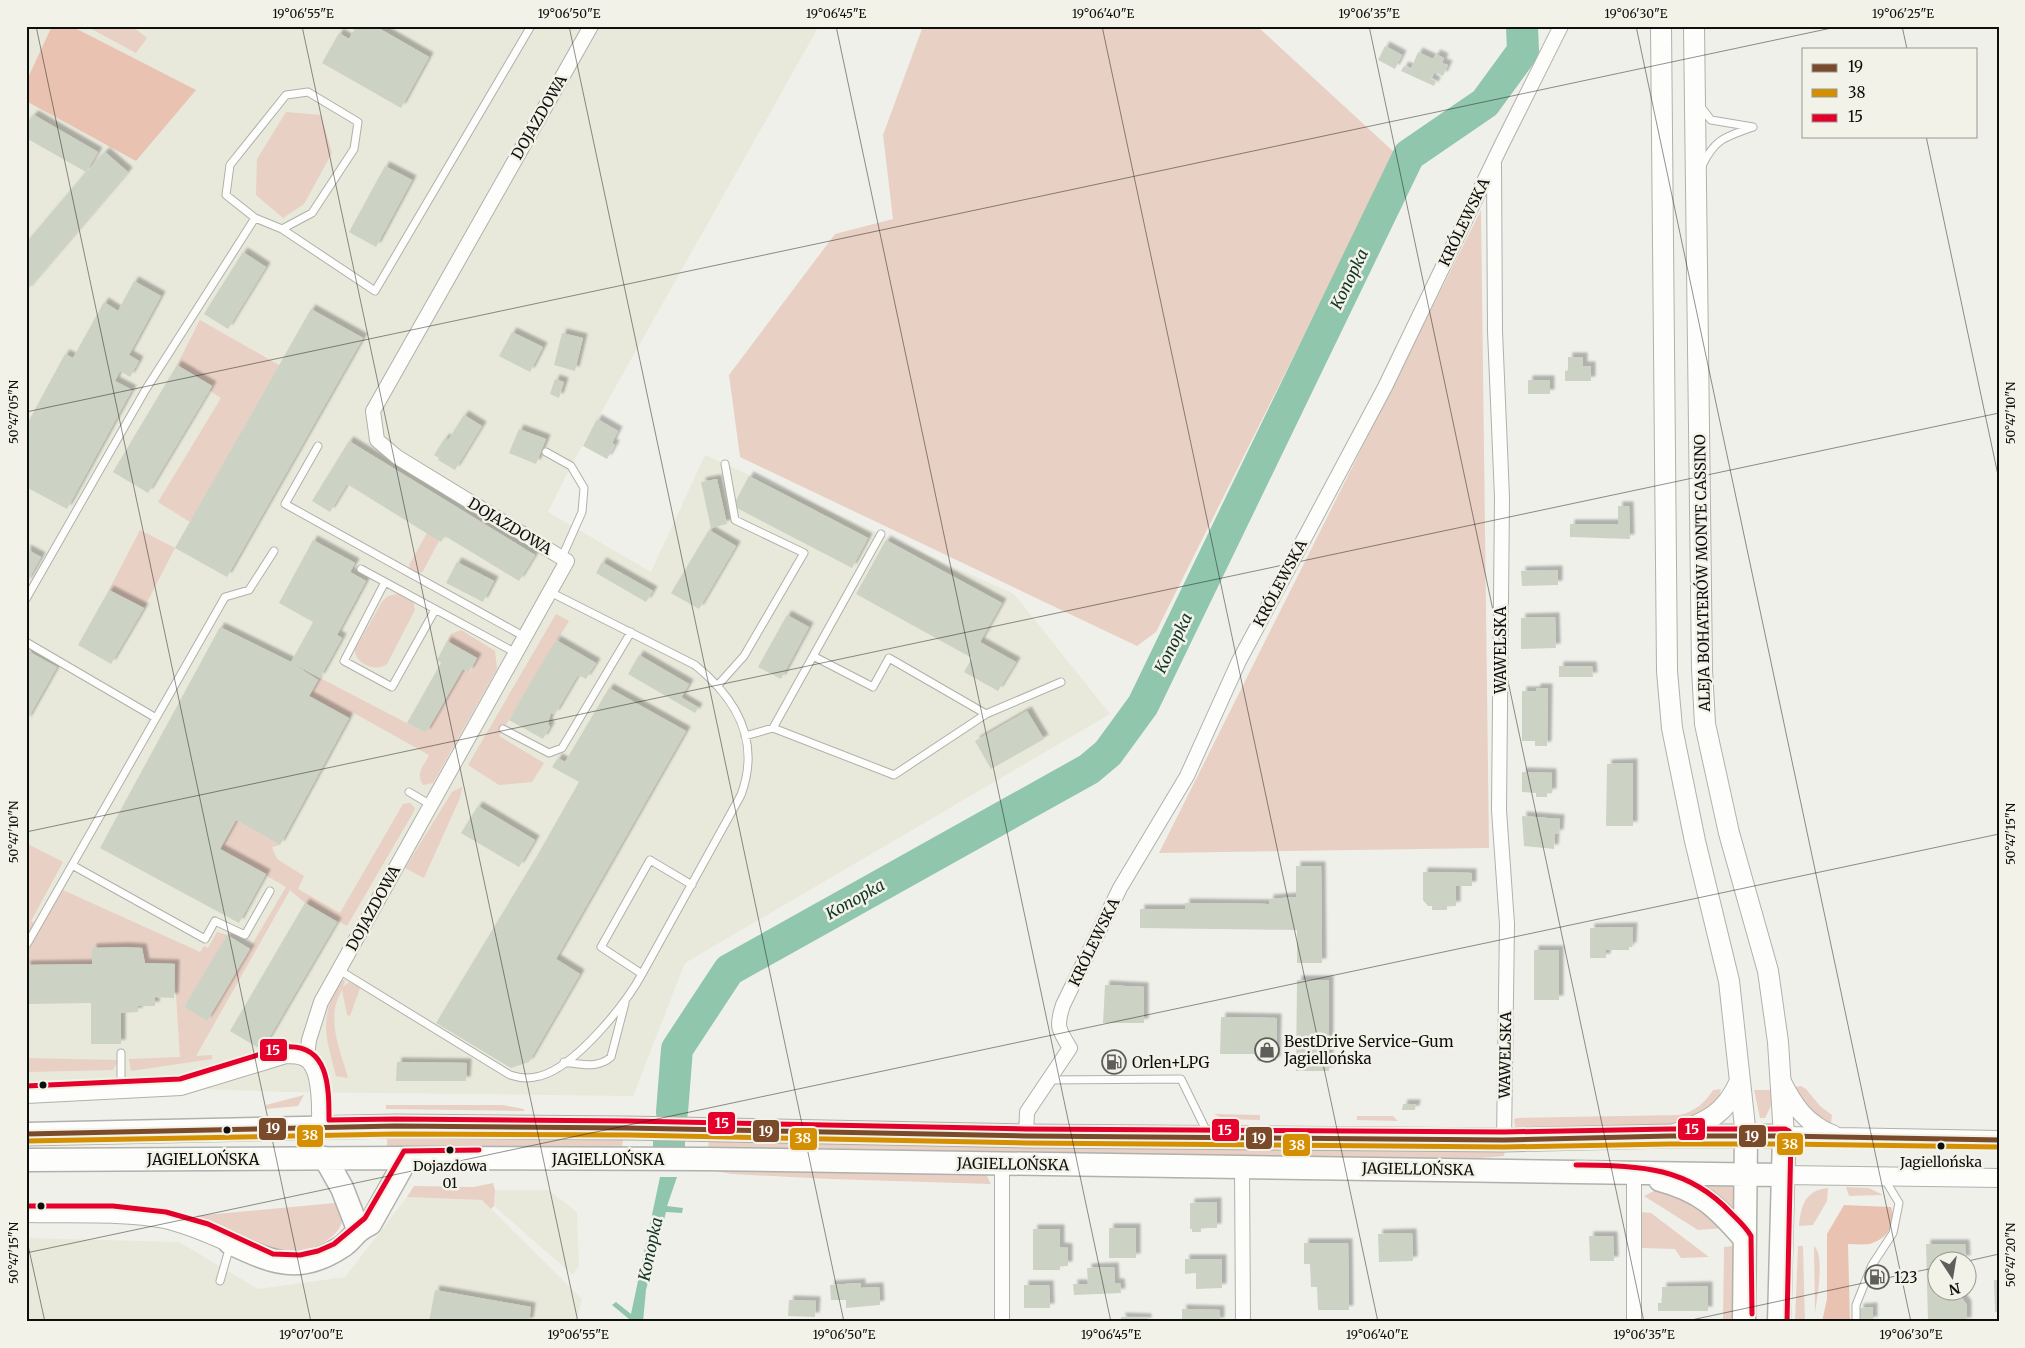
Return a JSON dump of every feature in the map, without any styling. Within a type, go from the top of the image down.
[{"type":"main road","points":[[1661,26],[1667,670],[1672,728],[1693,832],[1729,980],[1737,1044],[1746,1136],[1744,1322]]},
{"type":"main road","name":"ALEJA BOHATERÓW MONTE CASSINO","points":[[1694,26],[1702,669],[1705,724],[1729,833],[1768,971],[1778,1042],[1784,1136],[1779,1322]]},
{"type":"main road","points":[[1670,1136],[1718,1115],[1734,1094],[1740,1081]]},
{"type":"main road","name":"JAGIELLOŃSKA","points":[[26,1134],[396,1126],[628,1128],[1026,1136],[1210,1136],[1504,1140],[1670,1136],[1784,1136]]},
{"type":"main road","points":[[324,1158],[342,1188],[358,1229]]},
{"type":"main road","name":"JAGIELLOŃSKA","points":[[26,1160],[324,1158],[706,1159],[1782,1175]]},
{"type":"main road","points":[[230,1243],[271,1261],[283,1264],[303,1263],[327,1256],[346,1244],[358,1229],[370,1224],[407,1158]]},
{"type":"main road","points":[[1634,1173],[1677,1185],[1698,1194],[1724,1215],[1744,1238]]},
{"type":"street","name":"DOJAZDOWA","points":[[307,1057],[309,1040],[321,1002],[567,561],[397,458],[377,440],[373,411],[591,26]]},
{"type":"street","name":"KRÓLEWSKA","points":[[1026,1136],[1027,1112],[1070,1048],[1059,1031],[1058,1021],[1063,1005],[1120,888],[1187,776],[1239,661],[1385,387],[1561,26]]},
{"type":"street","name":"WAWELSKA","points":[[1494,161],[1495,331],[1502,497],[1499,810],[1507,924],[1504,1140]]},
{"type":"street","points":[[26,1094],[181,1086],[286,1054],[297,1054],[307,1057],[317,1073],[320,1092],[321,1128]]},
{"type":"street","points":[[1780,1079],[1789,1097],[1803,1116],[1819,1129],[1841,1137]]},
{"type":"street","name":"JAGIELLOŃSKA","points":[[1784,1136],[1999,1140]]},
{"type":"street","points":[[1002,1163],[1002,1322]]},
{"type":"street","points":[[1242,1167],[1243,1322]]},
{"type":"street","points":[[1634,1173],[1634,1322]]},
{"type":"street","name":"JAGIELLOŃSKA","points":[[1782,1175],[1999,1178]]},
{"type":"street","points":[[26,1214],[124,1215],[165,1219],[230,1243]]},
{"type":"lane","points":[[282,229],[312,213],[354,149],[358,122],[308,92],[286,95],[230,165],[226,195],[255,218],[282,229],[375,291],[531,26]]},
{"type":"lane","points":[[1696,94],[1702,111],[1711,120],[1753,127],[1721,139],[1710,150],[1697,175]]},
{"type":"lane","points":[[26,599],[146,389],[255,218]]},
{"type":"lane","points":[[318,446],[285,504],[525,637]]},
{"type":"lane","points":[[546,452],[571,466],[584,488],[582,512],[562,558]]},
{"type":"lane","points":[[718,685],[744,656],[804,553],[735,520],[725,464]]},
{"type":"lane","points":[[773,728],[881,534]]},
{"type":"lane","points":[[26,944],[225,597],[249,590],[274,551]]},
{"type":"lane","points":[[361,569],[516,653]]},
{"type":"lane","points":[[385,582],[344,661],[352,666],[392,687],[436,610]]},
{"type":"lane","points":[[339,970],[510,1075],[520,1078],[540,1076],[557,1068],[580,1050],[626,1001],[642,974],[741,795],[746,780],[748,762],[745,736],[736,708],[718,685],[695,666],[550,592]]},
{"type":"lane","points":[[503,729],[549,753],[562,748],[631,632]]},
{"type":"lane","points":[[26,642],[156,718]]},
{"type":"lane","points":[[813,656],[873,687],[889,658],[986,714]]},
{"type":"lane","points":[[745,736],[773,728],[894,775],[986,714],[1061,682]]},
{"type":"lane","points":[[409,792],[431,805]]},
{"type":"lane","points":[[642,974],[601,947],[650,860],[692,884]]},
{"type":"lane","points":[[72,865],[205,939],[215,921],[245,935],[270,891]]},
{"type":"lane","points":[[564,1062],[593,1065],[601,1064],[611,1057],[626,1001]]},
{"type":"lane","points":[[121,1054],[121,1090]]},
{"type":"lane","points":[[1048,1080],[1181,1079],[1210,1136]]},
{"type":"lane","points":[[1856,1322],[1856,1305],[1872,1265],[1893,1233],[1899,1203],[1884,1177]]},
{"type":"lane","points":[[220,1281],[230,1243]]},
{"type":"shaded area","points":[[26,26],[819,26],[571,466],[548,512],[651,572],[705,455],[1014,594],[1110,714],[685,963],[633,1096],[288,1092],[26,1083]]},
{"type":"shaded area","points":[[52,26],[71,26],[196,90],[136,161],[26,101],[26,82]]},
{"type":"shaded area","points":[[86,26],[132,26],[147,38],[136,53]]},
{"type":"shaded area","points":[[923,26],[1257,26],[1395,153],[1156,632],[1137,646],[740,457],[729,375],[835,234],[893,219],[883,135]]},
{"type":"shaded area","points":[[286,112],[321,115],[332,153],[304,204],[283,218],[256,195],[257,159]]},
{"type":"shaded area","points":[[1481,210],[1489,848],[1159,853]]},
{"type":"shaded area","points":[[200,320],[279,365],[190,522],[158,502],[221,398],[209,390],[212,386],[177,365]]},
{"type":"shaded area","points":[[140,530],[175,548],[144,608],[109,590]]},
{"type":"shaded area","points":[[427,533],[439,541],[423,571],[417,575],[411,572],[409,565]]},
{"type":"shaded area","points":[[402,593],[413,600],[415,610],[387,664],[382,667],[366,665],[358,659],[355,649],[382,602],[388,596]]},
{"type":"shaded area","points":[[556,614],[569,621],[499,736],[544,763],[532,782],[499,785],[468,765]]},
{"type":"shaded area","points":[[461,630],[495,651],[497,669],[433,783],[423,785],[420,777],[421,770],[429,755],[352,712],[349,718],[309,696],[320,678],[426,733],[463,669],[470,672],[477,658],[447,641],[451,634]]},
{"type":"shaded area","points":[[462,787],[460,798],[424,878],[405,868],[452,792]]},
{"type":"shaded area","points":[[410,803],[415,808],[413,813],[347,926],[305,903],[290,890],[196,1056],[212,1055],[212,1059],[131,1071],[129,1059],[180,1057],[174,964],[145,963],[142,948],[92,948],[92,964],[26,965],[26,843],[63,862],[31,921],[41,926],[63,890],[200,952],[204,946],[208,948],[217,932],[227,935],[184,1007],[207,1021],[286,887],[220,849],[236,820],[280,845],[272,847],[277,859],[304,876],[298,889],[340,913],[403,804]]},
{"type":"shaded area","points":[[341,979],[345,981],[343,987],[349,982],[360,988],[350,1016],[347,1015],[342,990],[335,1012],[334,1023],[338,1045],[348,1078],[336,1076],[326,1027],[329,1005]]},
{"type":"shaded area","points":[[26,1058],[118,1060],[113,1070],[26,1072]]},
{"type":"shaded area","points":[[1801,1086],[1806,1089],[1820,1106],[1832,1115],[1831,1123],[1824,1122],[1813,1115],[1795,1087]]},
{"type":"shaded area","points":[[1721,1089],[1719,1099],[1711,1110],[1680,1125],[1519,1130],[1515,1127],[1514,1119],[1517,1118],[1680,1115],[1699,1106],[1713,1090]]},
{"type":"shaded area","points":[[1754,1090],[1775,1090],[1765,1118],[1760,1118]]},
{"type":"shaded area","points":[[304,1095],[298,1106],[266,1109],[266,1105]]},
{"type":"shaded area","points":[[386,1105],[503,1105],[524,1109],[524,1111],[386,1109]]},
{"type":"shaded area","points":[[1214,1114],[1260,1115],[1260,1120],[1224,1119]]},
{"type":"shaded area","points":[[1357,1116],[1393,1116],[1398,1121],[1357,1120]]},
{"type":"shaded area","points":[[387,1136],[623,1138],[622,1149],[387,1148]]},
{"type":"shaded area","points":[[709,1139],[1505,1149],[1504,1156],[1458,1160],[708,1151]]},
{"type":"shaded area","points":[[711,1170],[986,1174],[991,1184],[830,1179],[732,1174]]},
{"type":"shaded area","points":[[493,1183],[495,1190],[494,1206],[491,1209],[482,1200],[407,1197],[414,1186],[474,1187]]},
{"type":"shaded area","points":[[1736,1183],[1735,1215],[1701,1185]]},
{"type":"shaded area","points":[[1846,1187],[1869,1188],[1883,1195],[1849,1196]]},
{"type":"shaded area","points":[[1828,1188],[1827,1201],[1813,1225],[1799,1226],[1803,1206],[1809,1196],[1820,1189]]},
{"type":"shaded area","points":[[495,1190],[548,1190],[577,1212],[579,1265],[573,1275],[494,1206]]},
{"type":"shaded area","points":[[1654,1191],[1672,1192],[1684,1196],[1725,1228],[1698,1230],[1644,1196]]},
{"type":"shaded area","points":[[338,1197],[342,1209],[339,1229],[330,1238],[314,1247],[297,1251],[280,1250],[244,1240],[194,1216],[335,1203]]},
{"type":"shaded area","points":[[407,1197],[482,1200],[582,1299],[576,1322],[26,1322],[26,1238],[179,1242],[258,1289],[345,1277]]},
{"type":"shaded area","points":[[1844,1205],[1891,1207],[1893,1219],[1889,1230],[1881,1239],[1869,1244],[1848,1244],[1850,1322],[1822,1322],[1827,1299],[1827,1234]]},
{"type":"shaded area","points":[[1641,1212],[1651,1213],[1709,1257],[1681,1258],[1675,1249],[1641,1248]]},
{"type":"shaded area","points":[[1733,1246],[1737,1274],[1736,1294],[1731,1322],[1723,1322],[1724,1247]]},
{"type":"shaded area","points":[[1798,1246],[1803,1246],[1805,1322],[1795,1322]]},
{"type":"shaded area","points":[[1814,1246],[1819,1258],[1820,1267],[1815,1313]]},
{"type":"water","points":[[660,1177],[677,1177],[667,1206],[683,1208],[682,1213],[666,1212],[646,1290],[643,1322],[629,1322],[629,1319],[612,1305],[616,1302],[631,1314]]},
{"type":"building","points":[[356,26],[375,26],[429,57],[401,108],[322,63],[339,33],[349,39]]},
{"type":"building","points":[[1385,46],[1402,55],[1395,69],[1378,60]]},
{"type":"building","points":[[1418,52],[1433,59],[1436,54],[1444,58],[1442,63],[1448,65],[1443,76],[1435,72],[1431,79],[1436,81],[1434,86],[1401,71],[1404,66],[1411,69]]},
{"type":"building","points":[[34,115],[98,152],[86,172],[26,138],[26,123]]},
{"type":"building","points":[[105,152],[128,172],[26,291],[26,243]]},
{"type":"building","points":[[385,166],[412,180],[376,247],[349,232]]},
{"type":"building","points":[[243,252],[266,267],[228,329],[204,314]]},
{"type":"building","points":[[134,281],[161,296],[129,355],[139,361],[130,377],[120,371],[115,381],[132,390],[67,509],[26,487],[26,426],[65,354],[73,358],[104,302],[118,311]]},
{"type":"building","points":[[311,309],[363,338],[227,577],[175,548]]},
{"type":"building","points":[[512,332],[543,347],[530,372],[499,356]]},
{"type":"building","points":[[562,333],[583,338],[575,371],[554,365]]},
{"type":"building","points":[[1568,357],[1583,357],[1583,366],[1591,366],[1591,381],[1565,381],[1565,371],[1568,370]]},
{"type":"building","points":[[177,365],[212,386],[148,493],[113,472]]},
{"type":"building","points":[[555,379],[564,382],[559,398],[550,394]]},
{"type":"building","points":[[1528,380],[1550,380],[1550,394],[1528,394]]},
{"type":"building","points":[[464,415],[482,426],[455,470],[438,460],[439,458],[434,455],[445,438],[448,440]]},
{"type":"building","points":[[597,419],[618,431],[612,443],[615,445],[607,459],[583,446]]},
{"type":"building","points":[[519,429],[546,439],[536,464],[509,453]]},
{"type":"building","points":[[349,441],[535,555],[519,581],[445,536],[441,542],[439,541],[347,484],[330,512],[312,501]]},
{"type":"building","points":[[749,476],[868,538],[852,568],[733,506]]},
{"type":"building","points":[[717,479],[727,524],[711,528],[701,482]]},
{"type":"building","points":[[1618,506],[1629,506],[1630,539],[1570,537],[1570,524],[1618,524]]},
{"type":"building","points":[[709,530],[736,546],[699,609],[671,593]]},
{"type":"building","points":[[313,540],[355,563],[350,572],[366,581],[337,635],[342,638],[320,678],[292,663],[318,680],[309,696],[349,718],[280,845],[236,820],[220,849],[266,874],[239,923],[100,848],[220,627],[291,662],[313,622],[279,603]]},
{"type":"building","points":[[886,540],[1002,603],[980,642],[1016,662],[998,691],[964,672],[972,658],[856,594]]},
{"type":"building","points":[[26,549],[41,557],[26,584]]},
{"type":"building","points":[[457,562],[494,581],[483,602],[446,583]]},
{"type":"building","points":[[602,562],[653,591],[646,602],[596,573]]},
{"type":"building","points":[[1558,570],[1558,585],[1522,586],[1521,571]]},
{"type":"building","points":[[109,590],[144,608],[111,664],[78,645]]},
{"type":"building","points":[[787,615],[809,627],[781,679],[758,667]]},
{"type":"building","points":[[1555,617],[1556,648],[1521,649],[1521,618]]},
{"type":"building","points":[[556,640],[596,663],[586,679],[578,675],[555,714],[551,713],[548,723],[550,727],[543,739],[509,720]]},
{"type":"building","points":[[447,641],[477,658],[469,672],[463,669],[426,733],[407,723],[441,663],[437,660]]},
{"type":"building","points":[[26,650],[57,667],[26,722]]},
{"type":"building","points":[[639,655],[689,684],[681,698],[698,708],[695,713],[628,674]]},
{"type":"building","points":[[1559,666],[1592,666],[1593,677],[1559,677]]},
{"type":"building","points":[[609,688],[686,731],[556,959],[580,974],[529,1062],[511,1068],[436,1023],[537,856],[579,782],[552,767],[558,758],[565,762]]},
{"type":"building","points":[[1536,688],[1548,688],[1547,746],[1535,746],[1535,741],[1522,741],[1522,691],[1536,691]]},
{"type":"building","points":[[1027,711],[1044,739],[991,769],[975,741]]},
{"type":"building","points":[[1633,763],[1633,826],[1606,826],[1607,764]]},
{"type":"building","points":[[1522,772],[1552,773],[1552,793],[1547,793],[1547,797],[1536,797],[1536,793],[1522,792]]},
{"type":"building","points":[[478,806],[535,840],[519,867],[461,833]]},
{"type":"building","points":[[1522,816],[1560,819],[1559,834],[1555,834],[1554,849],[1524,846]]},
{"type":"building","points":[[1296,866],[1321,866],[1322,963],[1297,963],[1297,930],[1140,928],[1140,909],[1185,909],[1185,903],[1269,904],[1269,899],[1296,897]]},
{"type":"building","points":[[1423,872],[1472,873],[1472,886],[1456,886],[1456,906],[1447,906],[1447,910],[1432,910],[1432,906],[1428,906],[1423,900]]},
{"type":"building","points":[[305,903],[337,922],[262,1050],[230,1031]]},
{"type":"building","points":[[1633,927],[1632,947],[1629,947],[1629,950],[1606,950],[1606,958],[1590,958],[1590,928]]},
{"type":"building","points":[[227,935],[250,949],[207,1021],[184,1007]]},
{"type":"building","points":[[92,948],[142,948],[145,963],[175,964],[174,998],[155,997],[155,1006],[138,1006],[138,1012],[121,1013],[121,1044],[91,1044],[91,1003],[26,1004],[26,965],[92,964]]},
{"type":"building","points":[[1534,950],[1559,950],[1559,1000],[1534,1000]]},
{"type":"building","points":[[1297,980],[1329,980],[1329,1071],[1296,1071]]},
{"type":"building","points":[[1105,985],[1144,987],[1144,1023],[1103,1023]]},
{"type":"building","points":[[1221,1017],[1277,1018],[1276,1061],[1257,1061],[1257,1054],[1220,1054]]},
{"type":"building","points":[[397,1062],[467,1063],[466,1081],[396,1081]]},
{"type":"building","points":[[1403,1104],[1416,1104],[1415,1110],[1402,1110]]},
{"type":"building","points":[[1217,1202],[1217,1228],[1201,1228],[1201,1232],[1192,1232],[1192,1229],[1190,1229],[1190,1203]]},
{"type":"building","points":[[1109,1228],[1136,1228],[1136,1258],[1109,1258]]},
{"type":"building","points":[[1033,1229],[1060,1229],[1060,1247],[1068,1248],[1068,1266],[1060,1266],[1060,1270],[1033,1270]]},
{"type":"building","points":[[1412,1233],[1413,1261],[1379,1262],[1378,1234]]},
{"type":"building","points":[[1589,1236],[1613,1236],[1614,1261],[1590,1261]]},
{"type":"building","points":[[1304,1243],[1348,1243],[1349,1310],[1318,1310],[1317,1287],[1311,1287],[1310,1264],[1304,1264]]},
{"type":"building","points":[[1926,1244],[1965,1244],[1965,1250],[1928,1250],[1928,1300],[1963,1300],[1967,1305],[1967,1322],[1928,1322]]},
{"type":"building","points":[[1185,1259],[1222,1259],[1222,1288],[1196,1289],[1196,1273],[1185,1274]]},
{"type":"building","points":[[1114,1267],[1115,1283],[1120,1283],[1121,1293],[1074,1295],[1073,1284],[1088,1284],[1087,1268]]},
{"type":"building","points":[[1994,1280],[1999,1280],[1999,1312],[1995,1312]]},
{"type":"building","points":[[861,1283],[861,1288],[879,1287],[880,1305],[846,1308],[846,1300],[831,1300],[830,1285]]},
{"type":"building","points":[[1024,1285],[1049,1285],[1050,1308],[1024,1308]]},
{"type":"building","points":[[1708,1286],[1708,1311],[1658,1311],[1658,1303],[1662,1303],[1662,1287]]},
{"type":"building","points":[[435,1290],[531,1307],[529,1322],[429,1322]]},
{"type":"building","points":[[789,1300],[816,1301],[815,1317],[788,1316]]},
{"type":"building","points":[[1873,1307],[1873,1321],[1859,1322],[1859,1308]]},
{"type":"building","points":[[1182,1309],[1220,1310],[1220,1322],[1182,1322]]},
{"type":"building","points":[[1121,1317],[1147,1318],[1147,1322],[1122,1322]]},
{"type":"waterway","name":"Konopka","points":[[672,1112],[677,1049],[729,970],[1089,769],[1108,753],[1143,705],[1409,155],[1485,103],[1523,51],[1522,26]]},
{"type":"waterway","name":"Konopka","points":[[669,1141],[669,1147]]},
{"type":"transit line","name":"15","points":[[26,1086],[180,1079],[284,1047],[299,1048],[310,1052],[318,1060],[327,1081],[329,1120],[628,1121],[1026,1129],[1504,1132],[1785,1129],[1789,1131],[1791,1136],[1787,1322]]},
{"type":"transit line","name":"19","points":[[26,1134],[396,1126],[628,1128],[1026,1136],[1504,1140],[1670,1136],[1784,1136],[1999,1140]]},
{"type":"transit line","name":"38","points":[[26,1141],[396,1134],[628,1135],[1026,1143],[1504,1147],[1670,1144],[1999,1147]]},
{"type":"transit line","name":"15","points":[[26,1206],[113,1206],[166,1212],[208,1224],[273,1254],[300,1255],[318,1251],[334,1244],[365,1218],[404,1151],[479,1150]]},
{"type":"transit line","name":"15","points":[[1576,1165],[1620,1166],[1660,1171],[1697,1185],[1714,1197],[1742,1224],[1751,1236],[1752,1314]]},
{"type":"place","name":"BestDrive Service-Gum Jagiellońska","points":[[1267,1050]]},
{"type":"place","name":"Orlen+LPG","points":[[1114,1062]]},
{"type":"place","name":"Jagiellońska","points":[[1941,1146]]},
{"type":"place","name":"Dojazdowa 01","points":[[450,1150]]},
{"type":"place","name":"123","points":[[1877,1277]]}]
